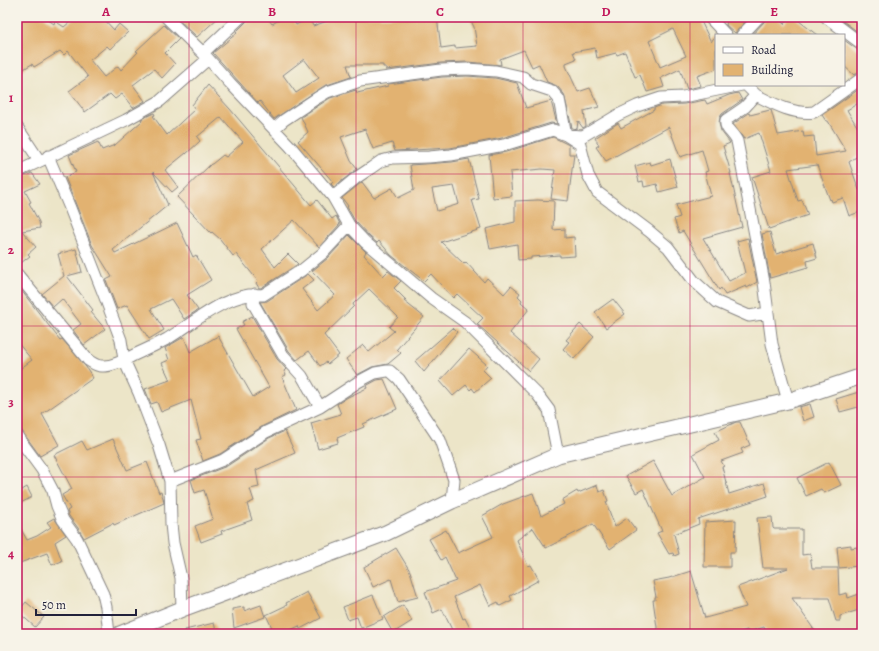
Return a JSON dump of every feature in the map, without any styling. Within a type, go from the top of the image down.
[{"type":"street","points":[[166,17],[206,56],[274,129],[333,197],[349,225],[395,268],[431,298],[464,322],[537,394],[549,410],[558,455]]},
{"type":"street","points":[[17,172],[126,120],[160,101],[206,56],[241,17]]},
{"type":"street","points":[[709,17],[725,34]]},
{"type":"street","points":[[743,34],[758,17]]},
{"type":"street","points":[[826,17],[862,44]]},
{"type":"street","points":[[274,129],[284,120],[327,92],[360,81],[441,70],[467,69],[523,77],[531,84],[552,91],[559,99],[566,135]]},
{"type":"street","points":[[747,86],[754,94],[796,112],[806,113],[814,112],[862,78]]},
{"type":"street","points":[[566,135],[583,136],[630,109],[661,98],[683,97],[737,86]]},
{"type":"street","points":[[754,94],[756,95],[745,108],[726,120],[725,124],[726,128],[734,134],[738,141],[764,282],[772,344],[788,401]]},
{"type":"street","points":[[17,127],[44,158],[70,208],[121,340],[124,360],[139,393],[159,445],[170,481],[171,524],[181,578],[182,609]]},
{"type":"street","points":[[333,197],[356,178],[381,161],[393,158],[451,155],[504,145],[553,130],[566,135],[580,144],[588,175],[597,192],[668,247],[694,281],[717,302],[748,316],[768,314]]},
{"type":"street","points":[[17,274],[88,360],[95,365],[103,366],[124,360],[166,339],[223,303],[255,294],[263,295],[302,270],[322,254],[349,225]]},
{"type":"street","points":[[255,294],[253,302],[283,355],[302,376],[320,407]]},
{"type":"street","points":[[170,481],[223,460],[266,432],[320,407],[358,382],[375,373],[387,371],[394,373],[414,400],[440,440],[454,480],[452,501]]},
{"type":"street","points":[[120,634],[182,609],[386,534],[452,501],[558,455],[788,401],[862,376]]},
{"type":"street","points":[[17,436],[42,470],[53,491],[63,520],[77,539],[100,588],[106,607],[109,634]]},
{"type":"building","points":[[17,17],[44,17],[54,24],[55,21],[64,27],[76,17],[102,17],[114,30],[119,24],[128,32],[110,49],[107,46],[90,60],[104,77],[118,66],[121,70],[138,52],[136,51],[164,25],[179,39],[165,53],[175,64],[162,78],[154,69],[133,85],[145,101],[133,108],[122,94],[115,99],[110,94],[85,112],[69,91],[88,77],[68,51],[64,55],[60,51],[34,67],[32,64],[17,73]]},
{"type":"building","points":[[176,17],[219,17],[197,37]]},
{"type":"building","points":[[248,17],[267,17],[272,24],[285,17],[292,17],[296,25],[309,18],[313,26],[339,17],[437,17],[441,48],[455,46],[455,48],[477,46],[474,27],[469,17],[622,17],[625,23],[638,17],[699,17],[711,42],[715,36],[715,69],[697,76],[701,86],[687,89],[680,69],[661,78],[664,87],[647,92],[640,75],[635,77],[625,52],[617,55],[616,53],[597,58],[595,48],[573,52],[576,59],[566,63],[566,66],[578,92],[590,88],[599,107],[584,111],[586,126],[583,128],[578,121],[577,129],[572,128],[564,94],[557,86],[547,82],[539,64],[532,67],[524,50],[500,59],[501,65],[467,62],[441,63],[386,70],[386,67],[383,67],[383,65],[347,65],[351,77],[324,86],[274,119],[260,101],[258,103],[213,53],[237,33],[236,32],[246,22]],"holes":[[[673,29],[686,56],[660,67],[649,41]],[[304,59],[319,78],[296,93],[283,75]]]},
{"type":"building","points":[[728,17],[749,17],[735,33],[726,25]]},
{"type":"building","points":[[766,17],[776,17],[784,24],[789,17],[794,17],[816,34],[753,34],[764,22]]},
{"type":"building","points":[[839,17],[862,17],[862,35],[843,21]]},
{"type":"building","points":[[845,41],[858,50],[862,51],[862,71],[854,75],[845,67]]},
{"type":"building","points":[[467,76],[495,78],[517,83],[526,108],[551,101],[557,124],[551,123],[502,138],[450,148],[395,151],[392,143],[373,149],[365,129],[341,137],[351,161],[357,169],[334,187],[331,184],[333,182],[298,141],[308,132],[301,117],[330,98],[356,90],[357,93],[388,86],[388,84],[442,77]]},
{"type":"building","points":[[208,85],[311,205],[317,200],[332,219],[336,216],[340,224],[319,247],[294,220],[262,249],[275,267],[288,254],[298,264],[259,288],[256,283],[258,281],[236,254],[233,256],[220,239],[212,232],[211,233],[177,197],[211,164],[223,155],[226,157],[243,142],[221,117],[197,137],[200,141],[165,170],[178,187],[172,192],[153,172],[168,205],[113,250],[115,253],[177,223],[193,257],[196,255],[211,280],[187,295],[198,310],[184,319],[171,299],[151,309],[164,330],[149,339],[127,305],[117,309],[106,280],[112,277],[92,245],[65,177],[76,172],[69,155],[98,142],[102,150],[115,145],[142,121],[141,119],[154,113],[155,115],[153,116],[167,135],[195,109],[192,105]]},
{"type":"building","points":[[862,87],[862,101],[847,110],[858,128],[862,125],[862,153],[849,162],[859,190],[862,189],[862,211],[849,216],[843,198],[832,202],[831,199],[830,200],[817,165],[788,169],[798,201],[802,200],[808,215],[769,229],[752,177],[771,171],[759,133],[744,139],[733,124],[749,113],[750,115],[771,110],[778,135],[803,131],[804,137],[814,136],[816,156],[846,151],[828,121],[826,121],[822,115]]},
{"type":"building","points":[[738,93],[742,100],[722,114],[719,123],[721,131],[730,143],[723,146],[731,173],[742,227],[703,238],[729,281],[745,273],[737,241],[748,238],[757,282],[747,288],[746,286],[725,295],[721,288],[719,290],[683,231],[679,233],[674,219],[680,217],[676,205],[711,196],[705,172],[708,171],[702,150],[680,157],[669,127],[606,161],[596,147],[599,145],[595,138],[618,123],[621,128],[654,110],[654,108],[662,105],[684,104],[705,100],[707,104]]},
{"type":"building","points":[[553,137],[569,145],[569,154],[574,154],[568,201],[551,199],[555,170],[542,169],[510,172],[512,196],[493,198],[489,155],[506,152]]},
{"type":"building","points":[[469,159],[479,199],[472,200],[481,229],[441,242],[464,264],[466,262],[484,282],[487,278],[504,294],[511,286],[520,293],[518,296],[522,300],[521,302],[529,309],[510,333],[539,359],[529,371],[477,324],[483,318],[457,294],[453,298],[431,274],[424,281],[391,255],[379,241],[377,243],[370,237],[355,221],[347,207],[348,206],[342,198],[362,182],[374,198],[392,188],[398,198],[414,190],[410,165],[452,162]],"holes":[[[454,186],[459,204],[437,211],[432,189]]]},
{"type":"building","points":[[670,159],[678,187],[659,192],[657,184],[644,187],[643,181],[639,182],[635,166],[650,162],[651,165]]},
{"type":"building","points":[[32,173],[40,184],[25,191],[31,202],[29,203],[39,222],[40,228],[22,231],[36,247],[28,254],[30,256],[17,266],[17,179]]},
{"type":"building","points":[[515,201],[554,201],[553,230],[565,229],[565,238],[574,237],[575,256],[560,257],[560,255],[531,257],[531,259],[518,260],[517,244],[490,249],[486,229],[515,222]]},
{"type":"building","points":[[770,232],[776,254],[813,243],[817,258],[807,261],[808,267],[770,278],[762,234]]},
{"type":"building","points":[[349,235],[366,252],[364,255],[383,276],[388,271],[401,281],[394,288],[406,300],[404,301],[424,317],[397,349],[401,353],[388,364],[372,367],[357,375],[346,359],[363,345],[369,352],[394,331],[389,327],[398,317],[369,289],[324,335],[339,355],[328,364],[326,362],[320,366],[309,351],[297,360],[289,351],[260,302],[267,301],[308,274],[314,280],[302,289],[318,310],[335,295],[312,271],[328,258]]},
{"type":"building","points":[[76,249],[82,272],[67,276],[93,310],[91,312],[105,329],[84,345],[73,330],[81,324],[62,299],[53,307],[42,294],[64,276],[58,254]]},
{"type":"building","points":[[17,285],[60,340],[62,339],[86,367],[93,378],[42,414],[59,445],[40,456],[17,422],[17,371],[32,360],[17,342]]},
{"type":"building","points":[[613,299],[625,314],[606,328],[595,312]]},
{"type":"building","points":[[252,316],[277,359],[286,369],[284,371],[286,375],[282,377],[296,410],[263,426],[220,454],[203,461],[196,440],[201,439],[191,400],[161,412],[157,402],[151,404],[145,389],[170,380],[162,363],[169,360],[165,348],[184,337],[190,352],[218,336],[253,397],[269,387],[236,329],[244,325],[242,322]]},
{"type":"building","points":[[580,324],[594,337],[574,359],[563,349],[569,342],[566,340]]},
{"type":"building","points":[[453,328],[457,332],[424,372],[415,361]]},
{"type":"building","points":[[469,349],[487,365],[483,370],[491,378],[475,392],[472,388],[470,390],[466,385],[453,396],[440,381]]},
{"type":"building","points":[[384,379],[397,409],[363,424],[364,427],[337,438],[338,443],[318,449],[311,423],[341,414],[337,404],[367,388],[366,386],[377,380]]},
{"type":"building","points":[[862,391],[862,406],[840,412],[836,399]]},
{"type":"building","points":[[810,404],[814,417],[803,421],[799,407]]},
{"type":"building","points":[[736,422],[740,422],[750,445],[741,449],[743,453],[721,461],[724,466],[722,467],[729,494],[764,483],[768,496],[698,519],[699,524],[674,534],[679,554],[674,556],[673,553],[669,554],[657,533],[662,531],[643,489],[636,493],[626,476],[653,461],[672,496],[705,477],[693,454],[719,440],[715,432]]},
{"type":"building","points":[[285,431],[295,453],[256,470],[259,487],[250,489],[254,501],[247,504],[252,520],[221,531],[222,534],[201,542],[195,526],[213,519],[204,490],[195,493],[191,480],[227,466],[269,438]]},
{"type":"building","points":[[113,439],[127,470],[147,462],[159,493],[161,492],[164,503],[114,525],[113,523],[84,538],[67,511],[70,509],[62,495],[72,489],[54,455],[82,441],[87,450]]},
{"type":"building","points":[[829,462],[841,485],[824,493],[821,489],[806,496],[797,478]]},
{"type":"building","points":[[597,485],[599,492],[604,490],[608,501],[606,502],[615,527],[627,518],[636,530],[610,549],[593,524],[546,548],[533,528],[517,540],[528,566],[531,565],[539,580],[510,596],[512,600],[500,606],[498,602],[490,606],[480,585],[454,597],[463,619],[465,618],[473,634],[454,634],[442,609],[433,613],[425,592],[456,581],[445,557],[441,560],[429,539],[446,530],[458,553],[493,537],[482,516],[503,504],[533,493],[541,516],[564,504],[562,500],[577,491],[578,493]]},
{"type":"building","points":[[27,487],[32,497],[17,505],[17,493]]},
{"type":"building","points":[[772,517],[774,529],[802,529],[802,555],[810,554],[812,568],[838,568],[839,595],[847,593],[848,598],[862,593],[862,609],[840,616],[840,621],[836,621],[829,598],[792,598],[817,634],[767,634],[764,627],[748,632],[747,630],[734,634],[658,634],[653,600],[655,600],[656,597],[653,581],[691,571],[705,618],[746,607],[738,587],[788,568],[763,568],[757,518]]},
{"type":"building","points":[[54,518],[66,535],[55,542],[62,561],[52,565],[47,553],[17,564],[17,522],[27,540],[37,536],[51,527],[47,522]]},
{"type":"building","points":[[736,520],[735,552],[730,552],[730,567],[704,567],[705,522]]},
{"type":"building","points":[[851,545],[851,548],[857,547],[859,566],[839,568],[837,547]]},
{"type":"building","points":[[396,548],[410,571],[418,597],[398,602],[391,579],[373,587],[364,567]]},
{"type":"building","points":[[307,592],[321,618],[300,629],[299,626],[282,634],[275,634],[266,615],[287,605],[286,603]]},
{"type":"building","points":[[373,595],[383,619],[361,628],[357,617],[348,620],[343,607]]},
{"type":"building","points":[[26,602],[44,617],[35,627],[18,612]]},
{"type":"building","points":[[261,605],[265,617],[234,628],[232,609],[244,607],[244,611]]},
{"type":"building","points":[[403,605],[412,621],[393,633],[384,617]]},
{"type":"building","points":[[214,623],[217,634],[186,634],[185,630]]}]
